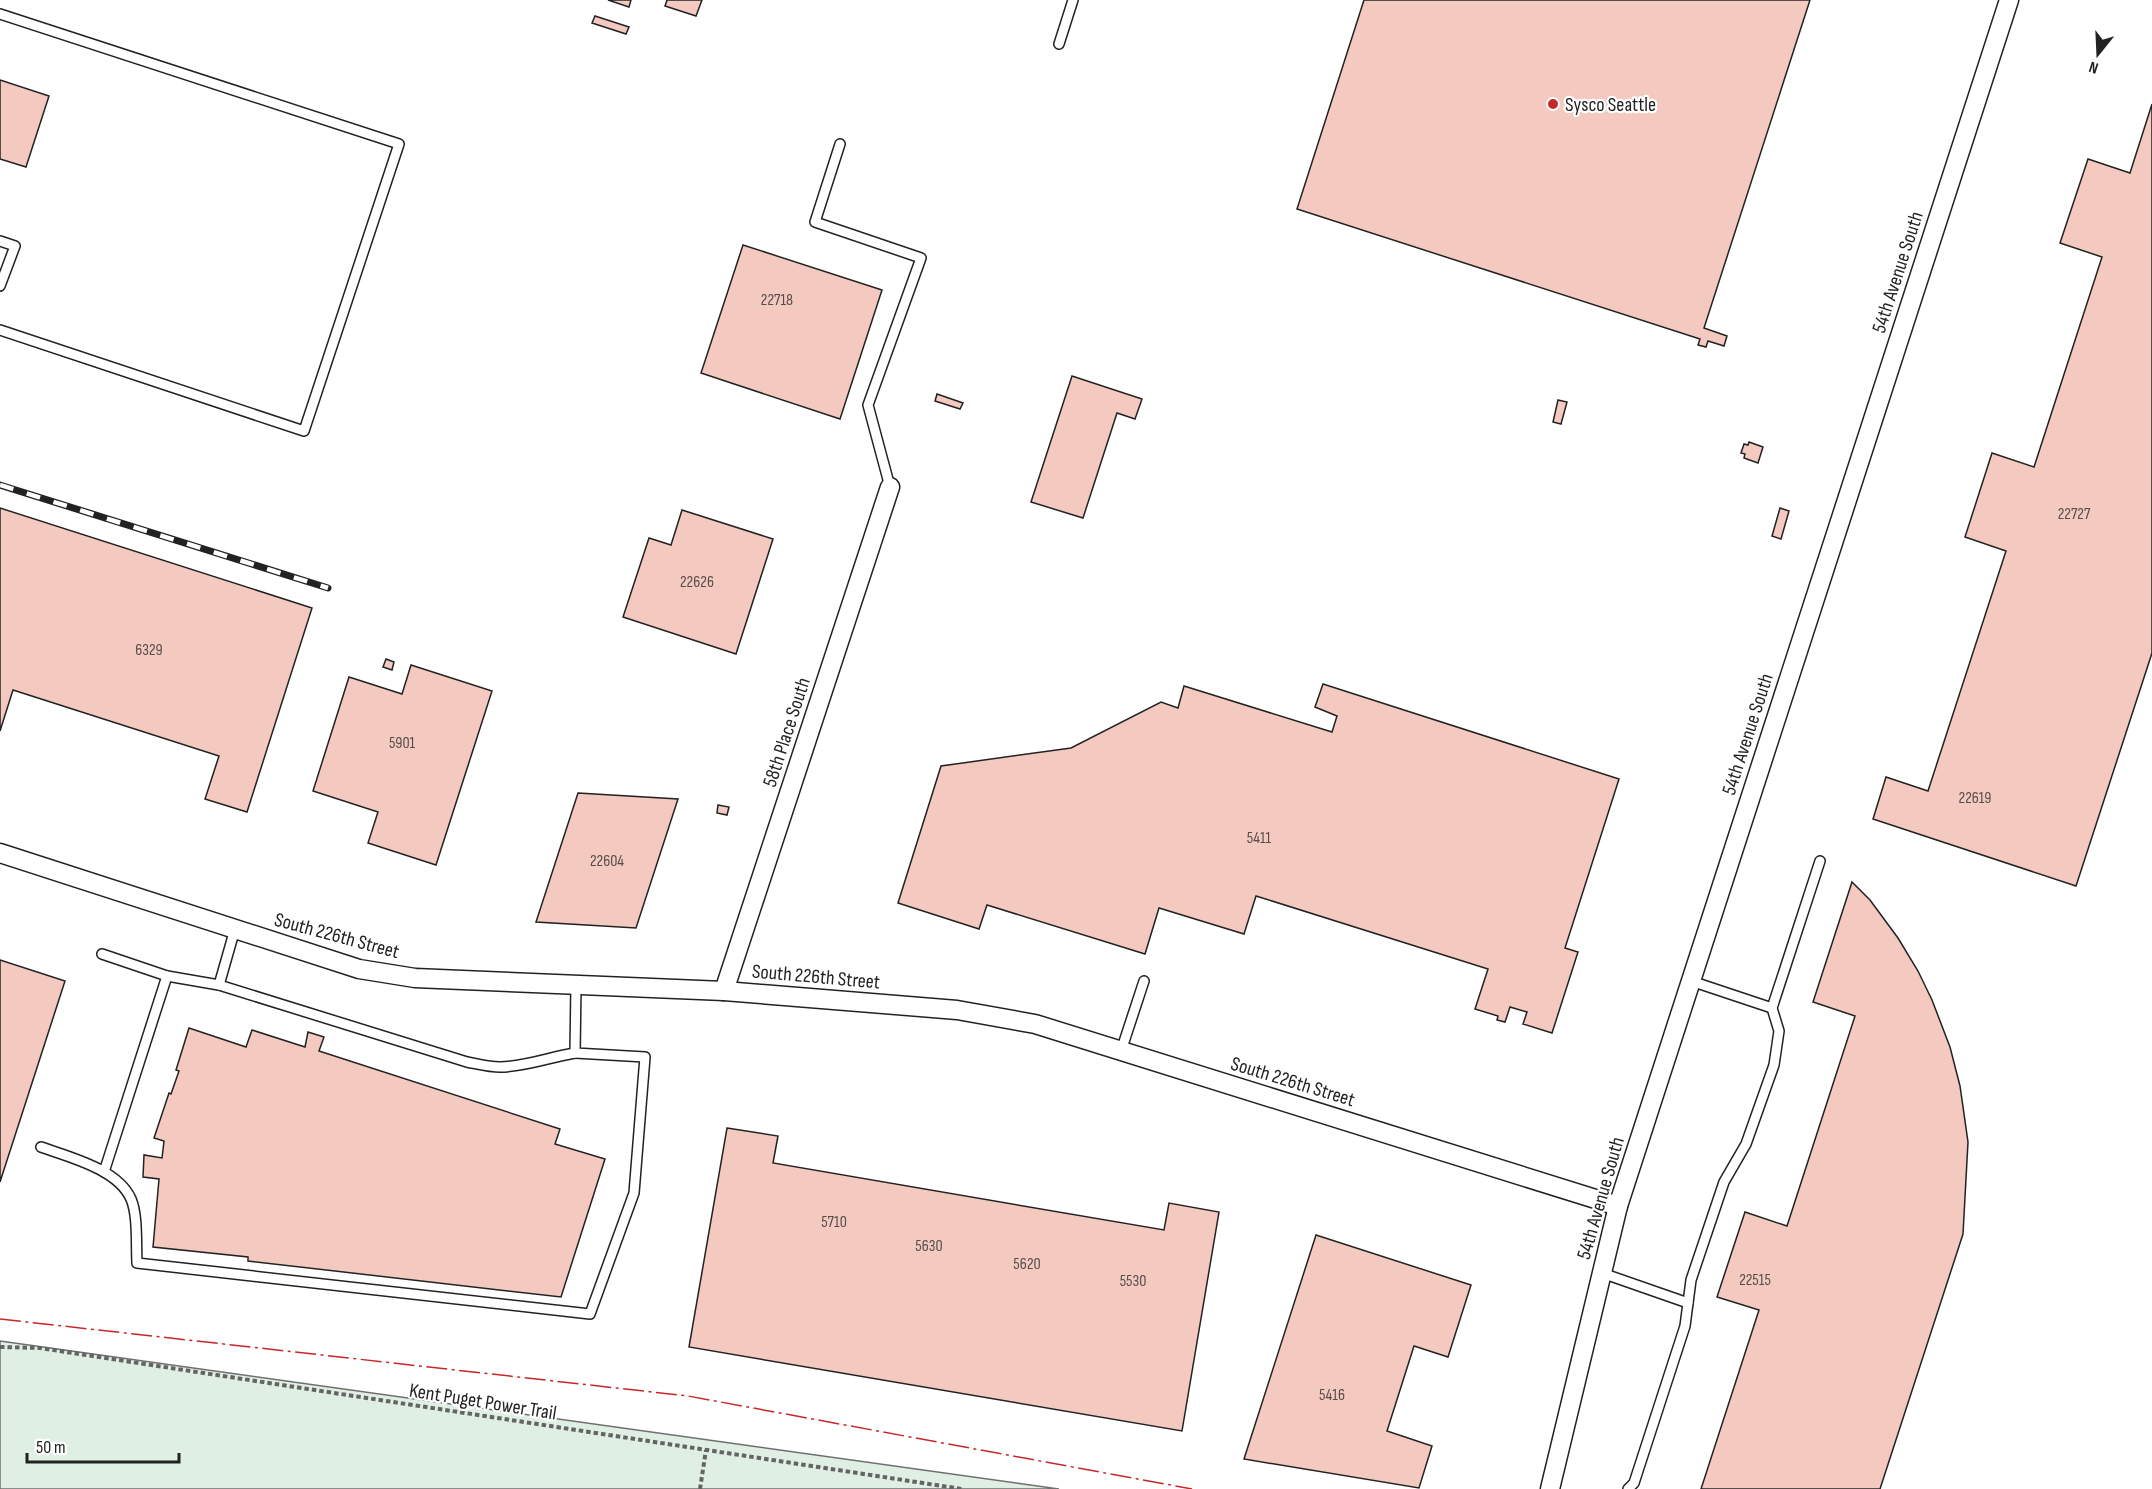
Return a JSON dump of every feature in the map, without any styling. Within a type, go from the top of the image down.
[{"type":"street","name":"54th Avenue South","points":[[1550,1489],[1618,1206],[2009,0]]},
{"type":"street","name":"58th Place South","points":[[724,991],[890,486]]},
{"type":"street","name":"South 226th Street","points":[[0,853],[359,969],[415,978],[724,991],[957,1010],[1035,1024],[1618,1206]]},
{"type":"lane","points":[[1059,44],[1073,0]]},
{"type":"lane","points":[[0,14],[399,144],[304,431],[0,330]]},
{"type":"lane","points":[[840,144],[815,222],[921,258],[868,405],[890,486]]},
{"type":"lane","points":[[0,242],[15,246],[0,286]]},
{"type":"lane","points":[[1628,1489],[1634,1483],[1685,1326],[1691,1280],[1724,1182],[1746,1144],[1774,1065],[1779,1031],[1772,1008],[1820,861]]},
{"type":"lane","points":[[219,986],[235,929]]},
{"type":"lane","points":[[41,1147],[111,1175],[122,1185],[131,1199],[137,1263],[590,1314],[634,1193],[645,1057],[575,1053],[501,1067],[467,1062],[219,986],[167,976],[102,954]]},
{"type":"lane","points":[[104,1172],[167,976]]},
{"type":"lane","points":[[1121,1051],[1144,981]]},
{"type":"lane","points":[[1691,981],[1772,1008]]},
{"type":"lane","points":[[575,1053],[576,985]]},
{"type":"lane","points":[[1602,1273],[1688,1303]]},
{"type":"path","name":"Kent Puget Power Trail","points":[[0,1347],[40,1348],[962,1489]]},
{"type":"path","points":[[700,1489],[706,1450]]},
{"type":"green space","points":[[0,1341],[1059,1489],[0,1489]]},
{"type":"building","points":[[608,0],[631,0],[629,7]]},
{"type":"building","points":[[667,0],[702,0],[696,16],[665,6]]},
{"type":"building","name":"Sysco Seattle","points":[[1364,0],[1810,0],[1704,328],[1727,336],[1724,346],[1708,341],[1706,347],[1698,345],[1700,339],[1297,209]]},
{"type":"building","points":[[595,16],[629,27],[626,34],[592,23]]},
{"type":"building","points":[[0,80],[49,96],[26,167],[0,159]]},
{"type":"building","points":[[2152,104],[2152,653],[2076,886],[1873,819],[1886,777],[1928,791],[2006,551],[1965,537],[1992,453],[2034,467],[2102,257],[2060,243],[2088,159],[2130,173]]},
{"type":"building","points":[[743,245],[882,290],[840,419],[701,373]]},
{"type":"building","points":[[1072,376],[1142,399],[1135,419],[1117,413],[1083,518],[1031,502]]},
{"type":"building","points":[[937,394],[963,403],[960,409],[935,401]]},
{"type":"building","points":[[1558,400],[1567,402],[1561,424],[1553,422]]},
{"type":"building","points":[[1749,442],[1763,447],[1758,463],[1744,458],[1745,454],[1741,453],[1744,444],[1748,445]]},
{"type":"building","points":[[0,508],[312,608],[247,812],[205,799],[219,756],[13,690],[0,731]]},
{"type":"building","points":[[1780,508],[1789,511],[1781,539],[1772,536]]},
{"type":"building","points":[[682,510],[773,539],[736,654],[623,617],[649,538],[671,545]]},
{"type":"building","points":[[386,659],[394,662],[392,670],[383,667]]},
{"type":"building","points":[[411,665],[492,691],[436,865],[368,843],[378,812],[313,791],[349,677],[402,694]]},
{"type":"building","points":[[1323,684],[1619,779],[1565,948],[1578,952],[1552,1033],[1523,1024],[1527,1012],[1510,1007],[1505,1022],[1497,1020],[1498,1016],[1475,1009],[1488,969],[1256,896],[1244,934],[1159,908],[1145,954],[987,905],[979,929],[898,903],[941,766],[1071,748],[1161,702],[1178,708],[1184,686],[1332,732],[1337,716],[1315,707]]},
{"type":"building","points":[[578,793],[678,799],[636,928],[536,922]]},
{"type":"building","points":[[718,805],[729,807],[727,815],[717,813]]},
{"type":"building","points":[[1852,882],[1870,900],[1898,938],[1918,971],[1950,1047],[1960,1086],[1968,1142],[1963,1234],[1880,1489],[1701,1489],[1759,1310],[1717,1297],[1745,1212],[1787,1226],[1855,1016],[1813,1002]]},
{"type":"building","points":[[0,960],[65,981],[0,1182]]},
{"type":"building","points":[[189,1028],[246,1047],[252,1030],[305,1047],[308,1032],[324,1037],[319,1051],[560,1129],[555,1144],[605,1159],[561,1297],[248,1261],[248,1257],[153,1247],[159,1179],[143,1177],[144,1155],[162,1158],[164,1141],[154,1138],[179,1071],[176,1070]]},
{"type":"building","points":[[727,1128],[778,1136],[773,1163],[1164,1230],[1169,1203],[1219,1212],[1182,1431],[689,1347]]},
{"type":"building","points":[[1316,1235],[1471,1285],[1448,1357],[1414,1346],[1387,1431],[1432,1446],[1419,1488],[1244,1459]]},
{"type":"railway","points":[[0,485],[328,588]]},
{"type":"power","points":[[0,1319],[688,1396],[1192,1489]]},
{"type":"place","name":"Sysco Seattle","points":[[1553,104]]}]
